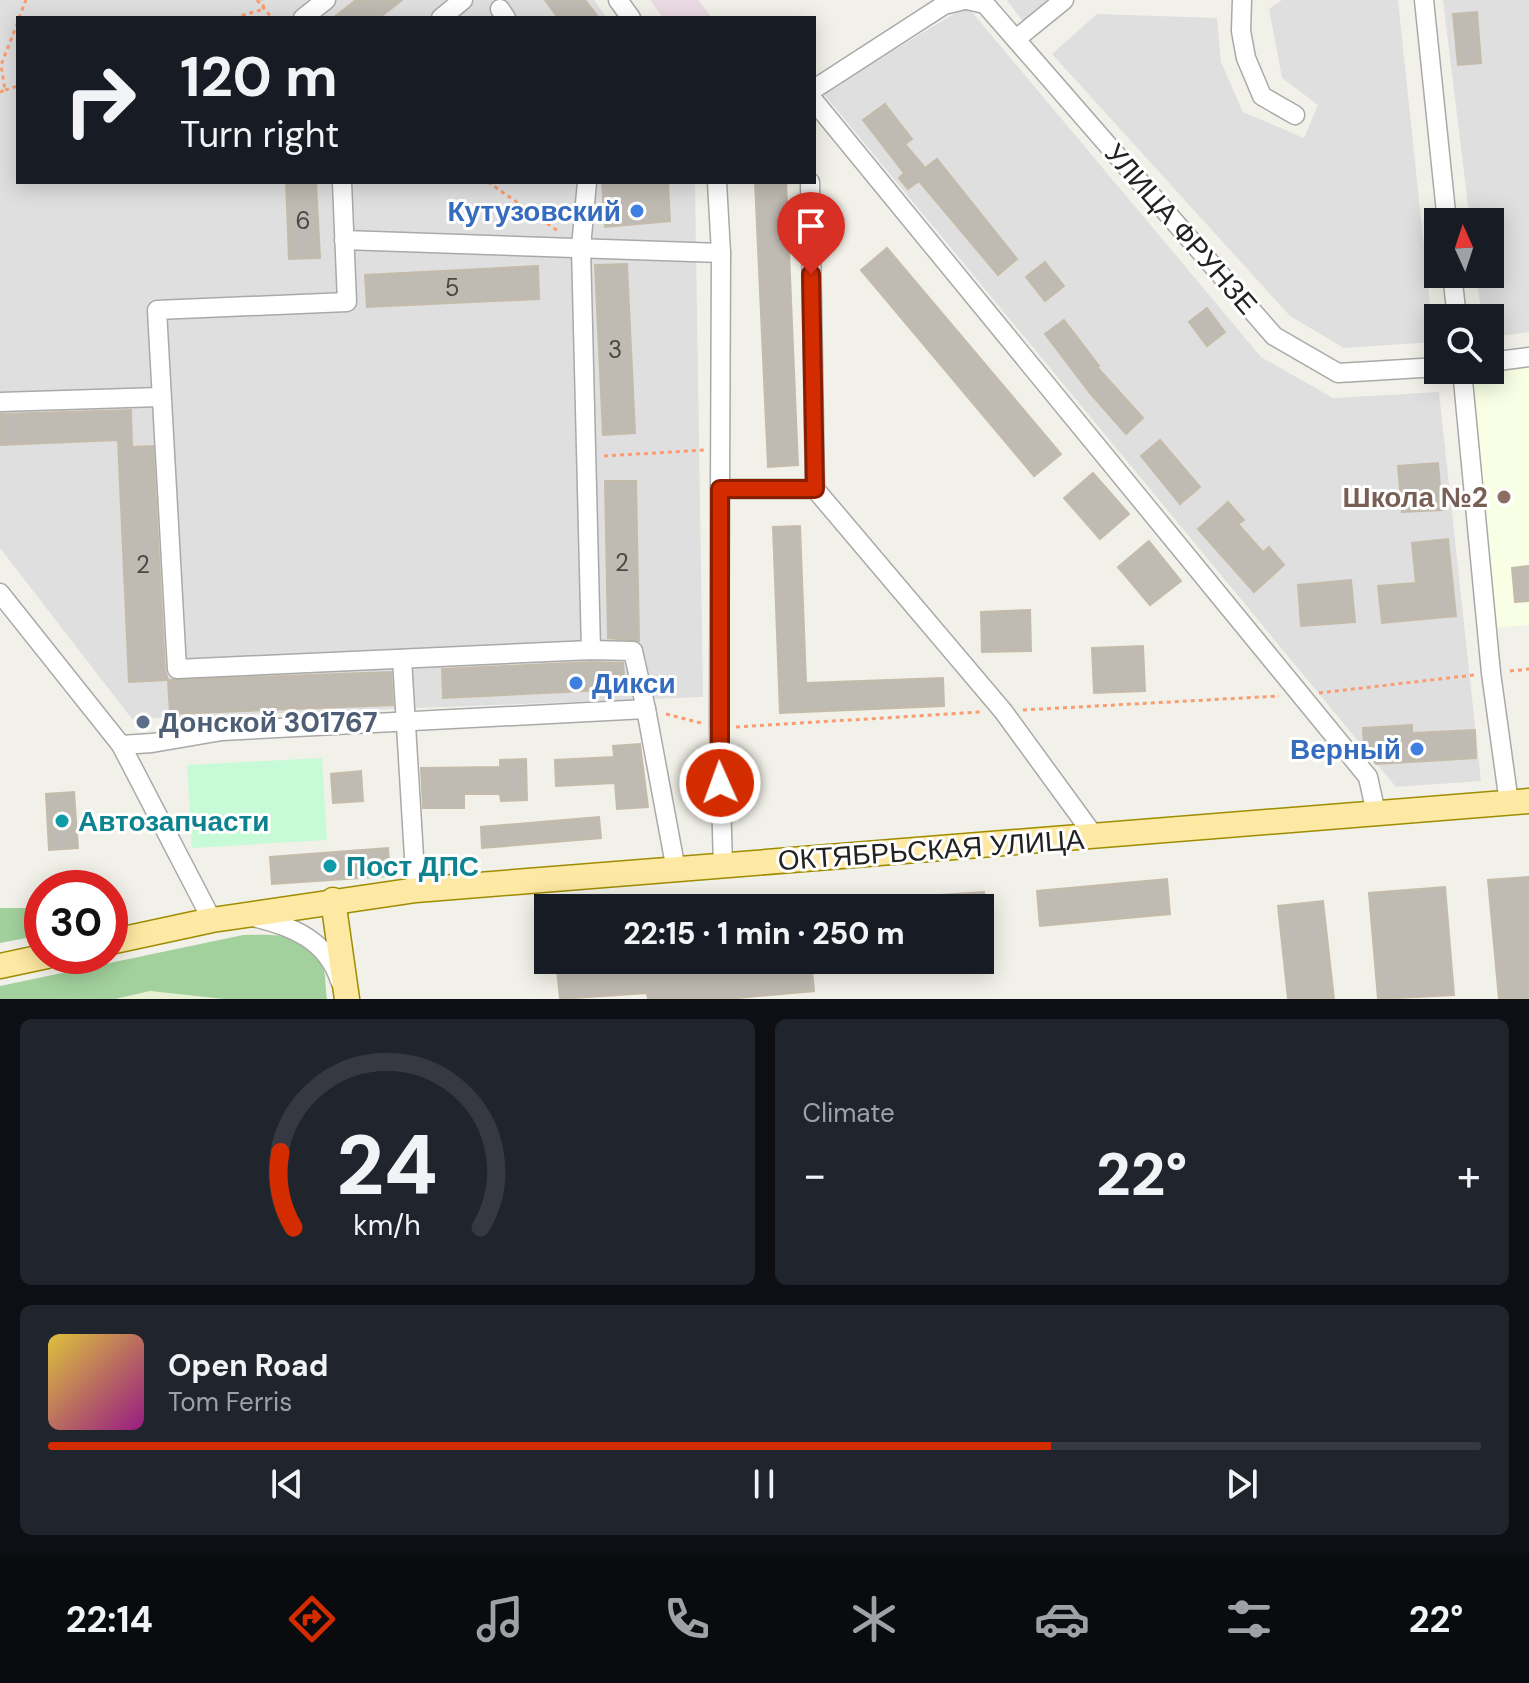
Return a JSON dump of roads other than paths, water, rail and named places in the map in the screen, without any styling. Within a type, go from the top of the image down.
[{"type":"main road","name":"ОКТЯБРЬСКАЯ УЛИЦА","points":[[128,938],[212,920],[416,890],[1519,802]]},
{"type":"main road","points":[[333,900],[346,999]]},
{"type":"main road","points":[[0,966],[24,961]]},
{"type":"street","points":[[306,16],[326,0]]},
{"type":"street","points":[[443,16],[463,0]]},
{"type":"street","name":"УЛИЦА ФРУНЗЕ","points":[[816,88],[944,5],[966,0],[985,4],[1274,336],[1338,373],[1424,368]]},
{"type":"street","points":[[1016,39],[1064,0]]},
{"type":"street","points":[[1242,0],[1241,31],[1246,58],[1262,96],[1295,115]]},
{"type":"street","points":[[1424,0],[1446,208]]},
{"type":"street","points":[[816,103],[1368,777],[1376,813]]},
{"type":"street","points":[[342,184],[347,302],[157,310],[177,669],[591,650],[633,651],[676,870]]},
{"type":"street","points":[[587,184],[581,247],[591,650]]},
{"type":"street","points":[[717,184],[721,253],[719,728],[723,866]]},
{"type":"street","points":[[810,184],[815,489],[1003,711],[1095,837]]},
{"type":"street","points":[[344,240],[721,253]]},
{"type":"street","points":[[1504,360],[1529,357]]},
{"type":"street","points":[[1463,384],[1491,673],[1519,802]]},
{"type":"street","points":[[0,402],[160,397]]},
{"type":"street","points":[[720,489],[815,489]]},
{"type":"street","points":[[0,593],[121,745],[212,920]]},
{"type":"street","points":[[402,659],[416,890]]},
{"type":"street","points":[[121,745],[222,731],[646,709]]},
{"type":"street","points":[[243,915],[284,924],[315,942],[336,969],[346,999]]},
{"type":"place","name":"Кутузовский","points":[[637,211]]},
{"type":"place","name":"Школа №2","points":[[1504,497]]},
{"type":"place","name":"Дикси","points":[[576,683]]},
{"type":"place","name":"Донской 301767","points":[[143,722]]},
{"type":"place","name":"Верный","points":[[1417,749]]},
{"type":"place","name":"Автозапчасти","points":[[62,821]]},
{"type":"place","name":"Пост ДПС","points":[[330,866]]}]
